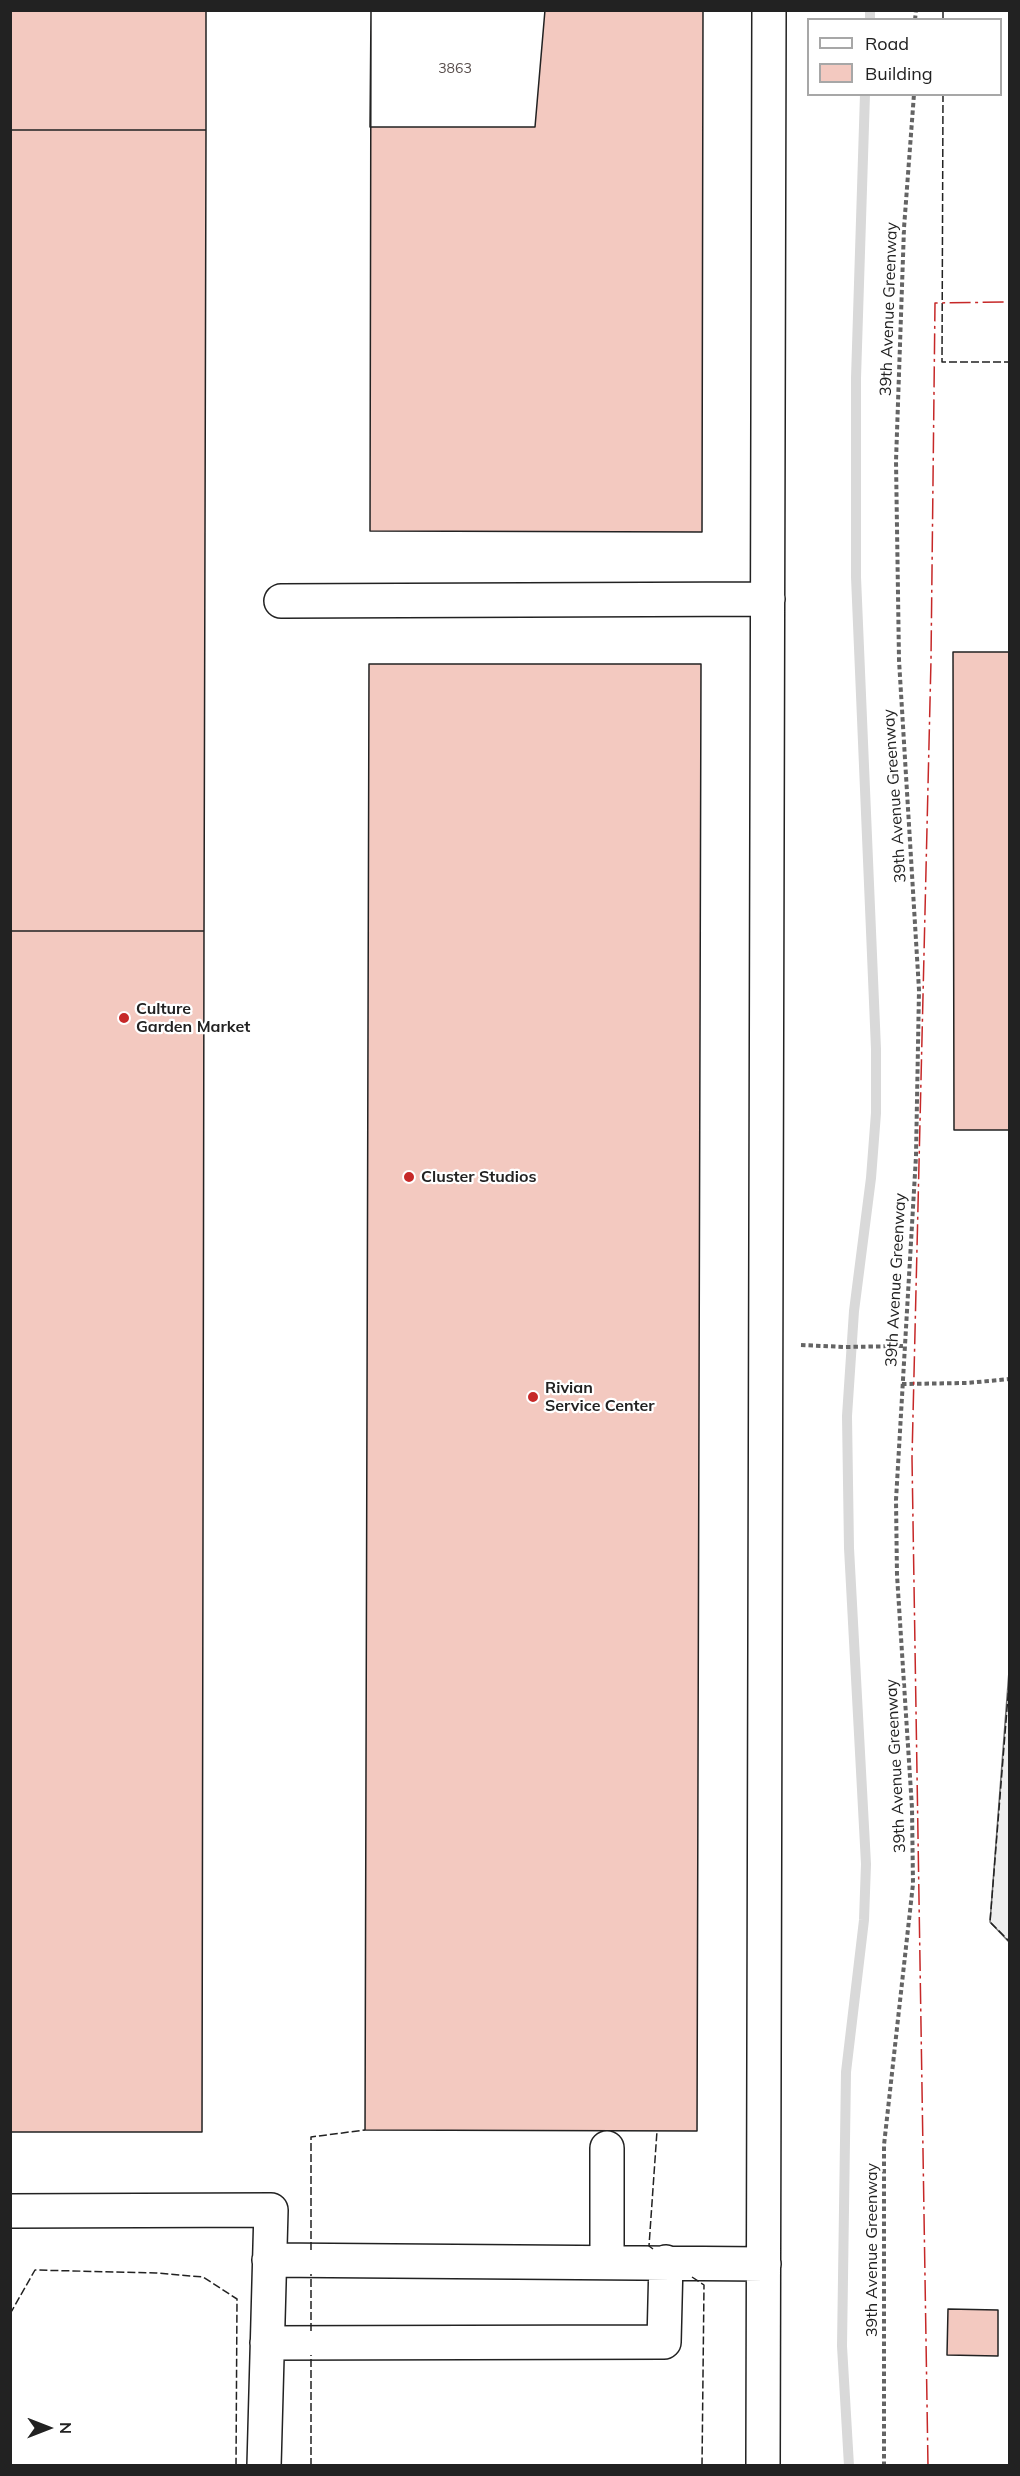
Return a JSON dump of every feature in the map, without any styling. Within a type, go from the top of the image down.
[{"type":"street","points":[[763,2466],[769,10]]},
{"type":"street","points":[[281,602],[768,599]]},
{"type":"street","points":[[607,2148],[607,2262]]},
{"type":"street","points":[[10,2211],[271,2210],[264,2466]]},
{"type":"street","points":[[269,2260],[764,2264]]},
{"type":"street","points":[[267,2343],[664,2342],[666,2262]]},
{"type":"path","name":"39th Avenue Greenway","points":[[885,2466],[884,2145],[913,1884],[912,1808],[896,1533],[919,1047],[917,945],[899,660],[896,461],[904,228],[914,96]]},
{"type":"path","points":[[800,1345],[905,1346]]},
{"type":"path","points":[[902,1384],[967,1383],[1010,1379]]},
{"type":"shaded area","points":[[1009,1671],[1009,1942],[990,1922]]},
{"type":"building","points":[[10,10],[206,10],[206,130],[10,130]]},
{"type":"building","points":[[371,10],[703,10],[702,532],[370,531]]},
{"type":"building","points":[[371,10],[545,10],[535,127],[370,127]]},
{"type":"building","points":[[10,130],[206,130],[204,931],[10,931]]},
{"type":"building","points":[[953,652],[1010,652],[1010,1130],[954,1130]]},
{"type":"building","name":"Rivian Service Center","points":[[369,664],[701,664],[697,2131],[365,2130]]},
{"type":"building","points":[[10,931],[204,931],[202,2132],[10,2132]]},
{"type":"building","points":[[948,2309],[998,2310],[998,2356],[947,2355]]},
{"type":"waterway","points":[[870,10],[870,18]]},
{"type":"waterway","points":[[849,2466],[842,2346],[846,2072],[864,1920],[866,1864],[849,1548],[847,1416],[854,1311],[871,1178],[876,1113],[876,1049],[856,577],[856,378],[865,96]]},
{"type":"fence","points":[[943,10],[943,18]]},
{"type":"fence","points":[[943,96],[942,362],[1010,362]]},
{"type":"fence","points":[[1010,1671],[990,1922],[1010,1942]]},
{"type":"fence","points":[[311,2250],[311,2137],[365,2130]]},
{"type":"fence","points":[[653,2249],[649,2246],[657,2131]]},
{"type":"fence","points":[[10,2314],[35,2270],[156,2273],[203,2277],[237,2299],[236,2466]]},
{"type":"fence","points":[[311,2274],[311,2331]]},
{"type":"fence","points":[[692,2277],[704,2285],[702,2466]]},
{"type":"fence","points":[[311,2355],[311,2466]]},
{"type":"power","points":[[928,2466],[912,1458],[931,660],[935,303],[1010,302]]},
{"type":"place","name":"Culture Garden Market","points":[[124,1018]]},
{"type":"place","name":"Cluster Studios","points":[[409,1177]]},
{"type":"place","name":"Rivian Service Center","points":[[533,1397]]}]
